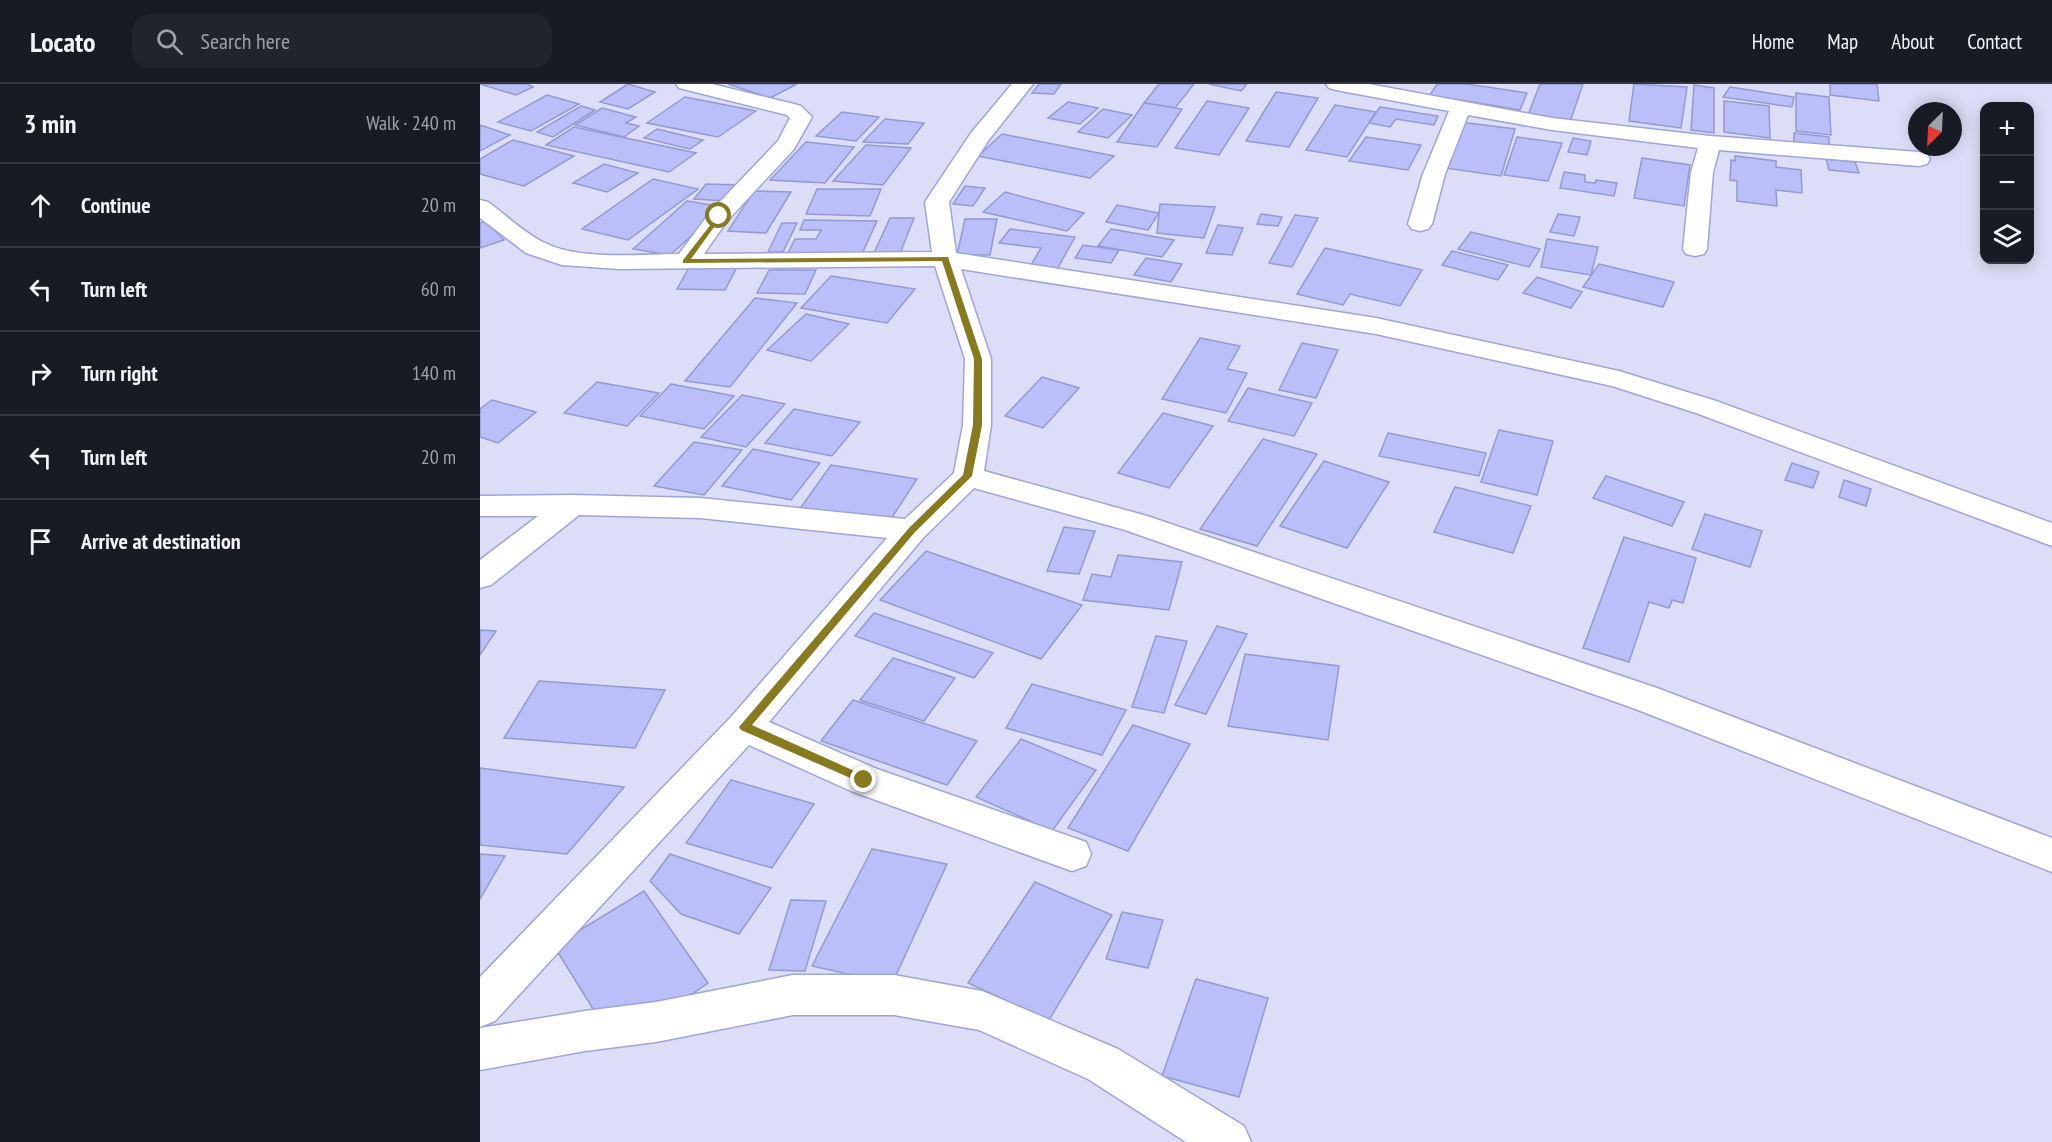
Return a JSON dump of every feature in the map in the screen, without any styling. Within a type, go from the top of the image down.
[{"type":"street","points":[[686,84],[794,110],[801,117],[797,129],[763,171],[719,216],[686,262]]},
{"type":"street","points":[[480,1007],[744,727],[912,530],[968,476],[977,425],[978,359],[945,259],[938,202],[979,138],[1023,84]]},
{"type":"street","points":[[1336,84],[1552,124],[1710,143],[1919,159]]},
{"type":"street","points":[[1420,224],[1434,174],[1461,107]]},
{"type":"street","points":[[1695,249],[1702,172],[1710,143]]},
{"type":"street","points":[[480,207],[535,248],[562,258],[619,262],[945,259],[1376,326],[1619,379],[1706,407],[2052,535]]},
{"type":"street","points":[[968,476],[1136,523],[1646,698],[2052,855]]},
{"type":"street","points":[[480,506],[572,505],[700,508],[912,530]]},
{"type":"street","points":[[480,577],[572,505]]},
{"type":"street","points":[[744,727],[864,780],[1072,854]]},
{"type":"street","points":[[480,1050],[585,1031],[656,1022],[794,994],[894,995],[982,1011],[1103,1064],[1228,1142]]},
{"type":"building","points":[[480,84],[527,84],[533,87],[516,95]]},
{"type":"building","points":[[628,84],[655,92],[628,109],[600,102]]},
{"type":"building","points":[[728,84],[797,84],[770,98]]},
{"type":"building","points":[[1039,84],[1061,84],[1054,94],[1032,93]]},
{"type":"building","points":[[1159,84],[1194,84],[1175,108],[1144,103]]},
{"type":"building","points":[[1209,84],[1247,84],[1241,91]]},
{"type":"building","points":[[1437,84],[1467,84],[1527,93],[1520,110],[1430,95]]},
{"type":"building","points":[[1540,84],[1583,84],[1570,122],[1528,115]]},
{"type":"building","points":[[1634,84],[1687,87],[1681,128],[1629,121]]},
{"type":"building","points":[[1830,84],[1877,84],[1879,101],[1830,95]]},
{"type":"building","points":[[1694,85],[1714,88],[1714,133],[1691,130]]},
{"type":"building","points":[[1730,87],[1794,97],[1792,107],[1723,97]]},
{"type":"building","points":[[1276,92],[1318,98],[1289,147],[1246,141]]},
{"type":"building","points":[[1796,93],[1829,97],[1831,135],[1796,131]]},
{"type":"building","points":[[547,95],[579,104],[531,131],[498,122]]},
{"type":"building","points":[[685,97],[756,111],[718,137],[647,123]]},
{"type":"building","points":[[1207,101],[1249,108],[1219,155],[1175,148]]},
{"type":"building","points":[[1724,101],[1769,106],[1770,138],[1724,132]]},
{"type":"building","points":[[1068,102],[1098,108],[1080,124],[1048,118]]},
{"type":"building","points":[[1144,103],[1182,109],[1157,147],[1117,142]]},
{"type":"building","points":[[1335,105],[1376,112],[1347,157],[1306,150]]},
{"type":"building","points":[[581,106],[595,110],[553,137],[537,132]]},
{"type":"building","points":[[1380,107],[1438,116],[1434,125],[1396,119],[1390,127],[1369,123]]},
{"type":"building","points":[[602,108],[636,117],[626,123],[639,126],[624,137],[575,125]]},
{"type":"building","points":[[1103,109],[1132,115],[1108,138],[1078,132]]},
{"type":"building","points":[[842,112],[879,117],[856,141],[816,136]]},
{"type":"building","points":[[885,119],[924,123],[908,144],[863,142]]},
{"type":"building","points":[[1460,122],[1515,129],[1501,176],[1445,168]]},
{"type":"building","points":[[480,125],[510,135],[480,151]]},
{"type":"building","points":[[574,127],[696,153],[669,172],[546,145]]},
{"type":"building","points":[[657,129],[703,140],[690,149],[644,138]]},
{"type":"building","points":[[1794,133],[1829,137],[1829,149],[1794,144]]},
{"type":"building","points":[[1002,134],[1114,156],[1090,178],[978,156]]},
{"type":"building","points":[[1366,137],[1421,145],[1408,170],[1349,161]]},
{"type":"building","points":[[1517,137],[1562,143],[1548,181],[1504,175]]},
{"type":"building","points":[[1573,138],[1591,141],[1587,155],[1568,152]]},
{"type":"building","points":[[513,140],[574,156],[524,186],[480,174],[480,159]]},
{"type":"building","points":[[806,142],[854,147],[825,183],[770,180]]},
{"type":"building","points":[[866,145],[911,148],[883,185],[833,181]]},
{"type":"building","points":[[1735,156],[1776,161],[1776,167],[1801,170],[1802,193],[1776,190],[1777,206],[1737,201],[1737,181],[1730,180],[1731,160],[1735,161]]},
{"type":"building","points":[[1642,158],[1690,165],[1684,206],[1634,198]]},
{"type":"building","points":[[1826,159],[1855,162],[1859,173],[1829,170]]},
{"type":"building","points":[[604,164],[638,173],[607,192],[573,183]]},
{"type":"building","points":[[1564,172],[1585,175],[1585,182],[1595,183],[1596,180],[1617,183],[1614,196],[1560,188]]},
{"type":"building","points":[[653,179],[698,189],[628,240],[582,229]]},
{"type":"building","points":[[706,184],[740,185],[728,201],[694,199]]},
{"type":"building","points":[[965,186],[985,188],[973,206],[953,204]]},
{"type":"building","points":[[817,189],[881,189],[870,216],[806,214]]},
{"type":"building","points":[[754,191],[791,192],[766,233],[728,231]]},
{"type":"building","points":[[1005,192],[1084,213],[1067,231],[983,212]]},
{"type":"building","points":[[687,201],[724,207],[670,255],[633,249]]},
{"type":"building","points":[[1160,204],[1215,207],[1204,238],[1157,233]]},
{"type":"building","points":[[1117,205],[1159,213],[1148,230],[1106,222]]},
{"type":"building","points":[[1261,214],[1282,217],[1278,226],[1257,224]]},
{"type":"building","points":[[1558,214],[1580,217],[1574,236],[1550,232]]},
{"type":"building","points":[[1295,215],[1318,218],[1292,267],[1269,263]]},
{"type":"building","points":[[890,218],[914,218],[899,256],[873,255]]},
{"type":"building","points":[[965,219],[997,219],[990,255],[957,255]]},
{"type":"building","points":[[804,220],[877,221],[862,254],[788,253],[795,239],[816,239],[821,230],[800,230]]},
{"type":"building","points":[[486,221],[504,240],[480,248],[480,223]]},
{"type":"building","points":[[782,223],[797,223],[783,252],[768,252]]},
{"type":"building","points":[[1218,225],[1243,228],[1232,255],[1206,253]]},
{"type":"building","points":[[1010,229],[1075,237],[1055,273],[1028,270],[1041,248],[999,243]]},
{"type":"building","points":[[1111,229],[1174,240],[1162,257],[1098,246]]},
{"type":"building","points":[[1471,232],[1540,249],[1529,267],[1458,249]]},
{"type":"building","points":[[1547,239],[1598,247],[1591,275],[1541,267]]},
{"type":"building","points":[[1083,245],[1119,250],[1111,263],[1075,258]]},
{"type":"building","points":[[1325,248],[1422,270],[1400,306],[1350,294],[1343,305],[1297,294]]},
{"type":"building","points":[[1452,251],[1508,265],[1498,280],[1442,265]]},
{"type":"building","points":[[1146,258],[1182,264],[1171,282],[1134,275]]},
{"type":"building","points":[[1599,264],[1674,282],[1663,307],[1583,287]]},
{"type":"building","points":[[690,266],[737,267],[725,290],[677,289]]},
{"type":"building","points":[[769,270],[816,270],[805,294],[757,293]]},
{"type":"building","points":[[831,276],[915,289],[887,323],[801,308]]},
{"type":"building","points":[[1537,277],[1582,292],[1571,308],[1523,293]]},
{"type":"building","points":[[755,298],[797,303],[730,387],[685,381]]},
{"type":"building","points":[[806,314],[849,324],[811,361],[767,350]]},
{"type":"building","points":[[1200,338],[1240,346],[1227,369],[1247,373],[1226,413],[1162,399]]},
{"type":"building","points":[[1302,343],[1338,350],[1316,398],[1279,390]]},
{"type":"building","points":[[1042,377],[1079,388],[1043,428],[1005,416]]},
{"type":"building","points":[[597,382],[659,393],[627,426],[564,413]]},
{"type":"building","points":[[671,384],[734,396],[704,429],[640,416]]},
{"type":"building","points":[[1248,388],[1312,403],[1294,436],[1228,421]]},
{"type":"building","points":[[742,395],[785,404],[746,447],[701,437]]},
{"type":"building","points":[[492,400],[536,412],[498,443],[480,437],[480,409]]},
{"type":"building","points":[[794,409],[860,422],[832,456],[765,443]]},
{"type":"building","points":[[1163,413],[1213,426],[1169,488],[1118,473]]},
{"type":"building","points":[[1499,430],[1553,441],[1537,495],[1481,482]]},
{"type":"building","points":[[1388,433],[1486,453],[1479,476],[1379,456]]},
{"type":"building","points":[[1263,439],[1317,454],[1257,546],[1200,529]]},
{"type":"building","points":[[694,442],[742,450],[704,495],[654,486]]},
{"type":"building","points":[[753,449],[820,463],[791,500],[722,486]]},
{"type":"building","points":[[1324,461],[1389,482],[1347,548],[1280,526]]},
{"type":"building","points":[[1792,463],[1819,472],[1813,488],[1785,480]]},
{"type":"building","points":[[831,465],[917,479],[887,525],[799,510]]},
{"type":"building","points":[[1606,476],[1684,502],[1672,526],[1593,498]]},
{"type":"building","points":[[1844,480],[1871,489],[1866,506],[1839,497]]},
{"type":"building","points":[[1455,487],[1531,506],[1513,553],[1434,532]]},
{"type":"building","points":[[1705,514],[1762,531],[1750,567],[1692,549]]},
{"type":"building","points":[[1064,527],[1095,531],[1079,574],[1047,571]]},
{"type":"building","points":[[1624,537],[1696,558],[1683,603],[1672,600],[1669,608],[1649,602],[1629,662],[1583,648]]},
{"type":"building","points":[[926,551],[1082,605],[1041,659],[880,600]]},
{"type":"building","points":[[1118,555],[1182,562],[1169,610],[1083,600],[1092,574],[1111,577]]},
{"type":"building","points":[[874,613],[993,653],[974,678],[855,636]]},
{"type":"building","points":[[1217,626],[1247,634],[1206,714],[1175,705]]},
{"type":"building","points":[[480,630],[496,631],[480,655]]},
{"type":"building","points":[[1156,636],[1187,641],[1164,713],[1132,707]]},
{"type":"building","points":[[1245,654],[1339,666],[1328,740],[1228,726]]},
{"type":"building","points":[[893,658],[955,678],[924,721],[860,700]]},
{"type":"building","points":[[539,681],[665,690],[635,748],[504,738]]},
{"type":"building","points":[[1032,684],[1126,710],[1102,755],[1006,728]]},
{"type":"building","points":[[853,700],[977,741],[947,785],[821,741]]},
{"type":"building","points":[[1133,725],[1190,744],[1128,851],[1068,828]]},
{"type":"building","points":[[1021,739],[1096,770],[1052,831],[976,797]]},
{"type":"building","points":[[480,768],[624,787],[567,854],[480,845]]},
{"type":"building","points":[[731,780],[814,804],[772,868],[686,843]]},
{"type":"building","points":[[872,849],[947,864],[892,984],[812,966]]},
{"type":"building","points":[[480,854],[505,856],[480,899]]},
{"type":"building","points":[[670,854],[771,888],[739,934],[681,914],[650,881]]},
{"type":"building","points":[[1035,882],[1112,915],[1049,1020],[968,983]]},
{"type":"building","points":[[644,891],[708,983],[670,1009],[598,1017],[554,946]]},
{"type":"building","points":[[791,900],[826,901],[805,971],[769,970]]},
{"type":"building","points":[[1122,912],[1163,920],[1148,968],[1106,959]]},
{"type":"building","points":[[1196,979],[1268,998],[1239,1097],[1162,1076]]},
{"type":"route","points":[[719,216],[686,262],[703,260],[945,259],[978,359],[977,425],[968,476],[912,530],[744,727],[864,780]]}]
